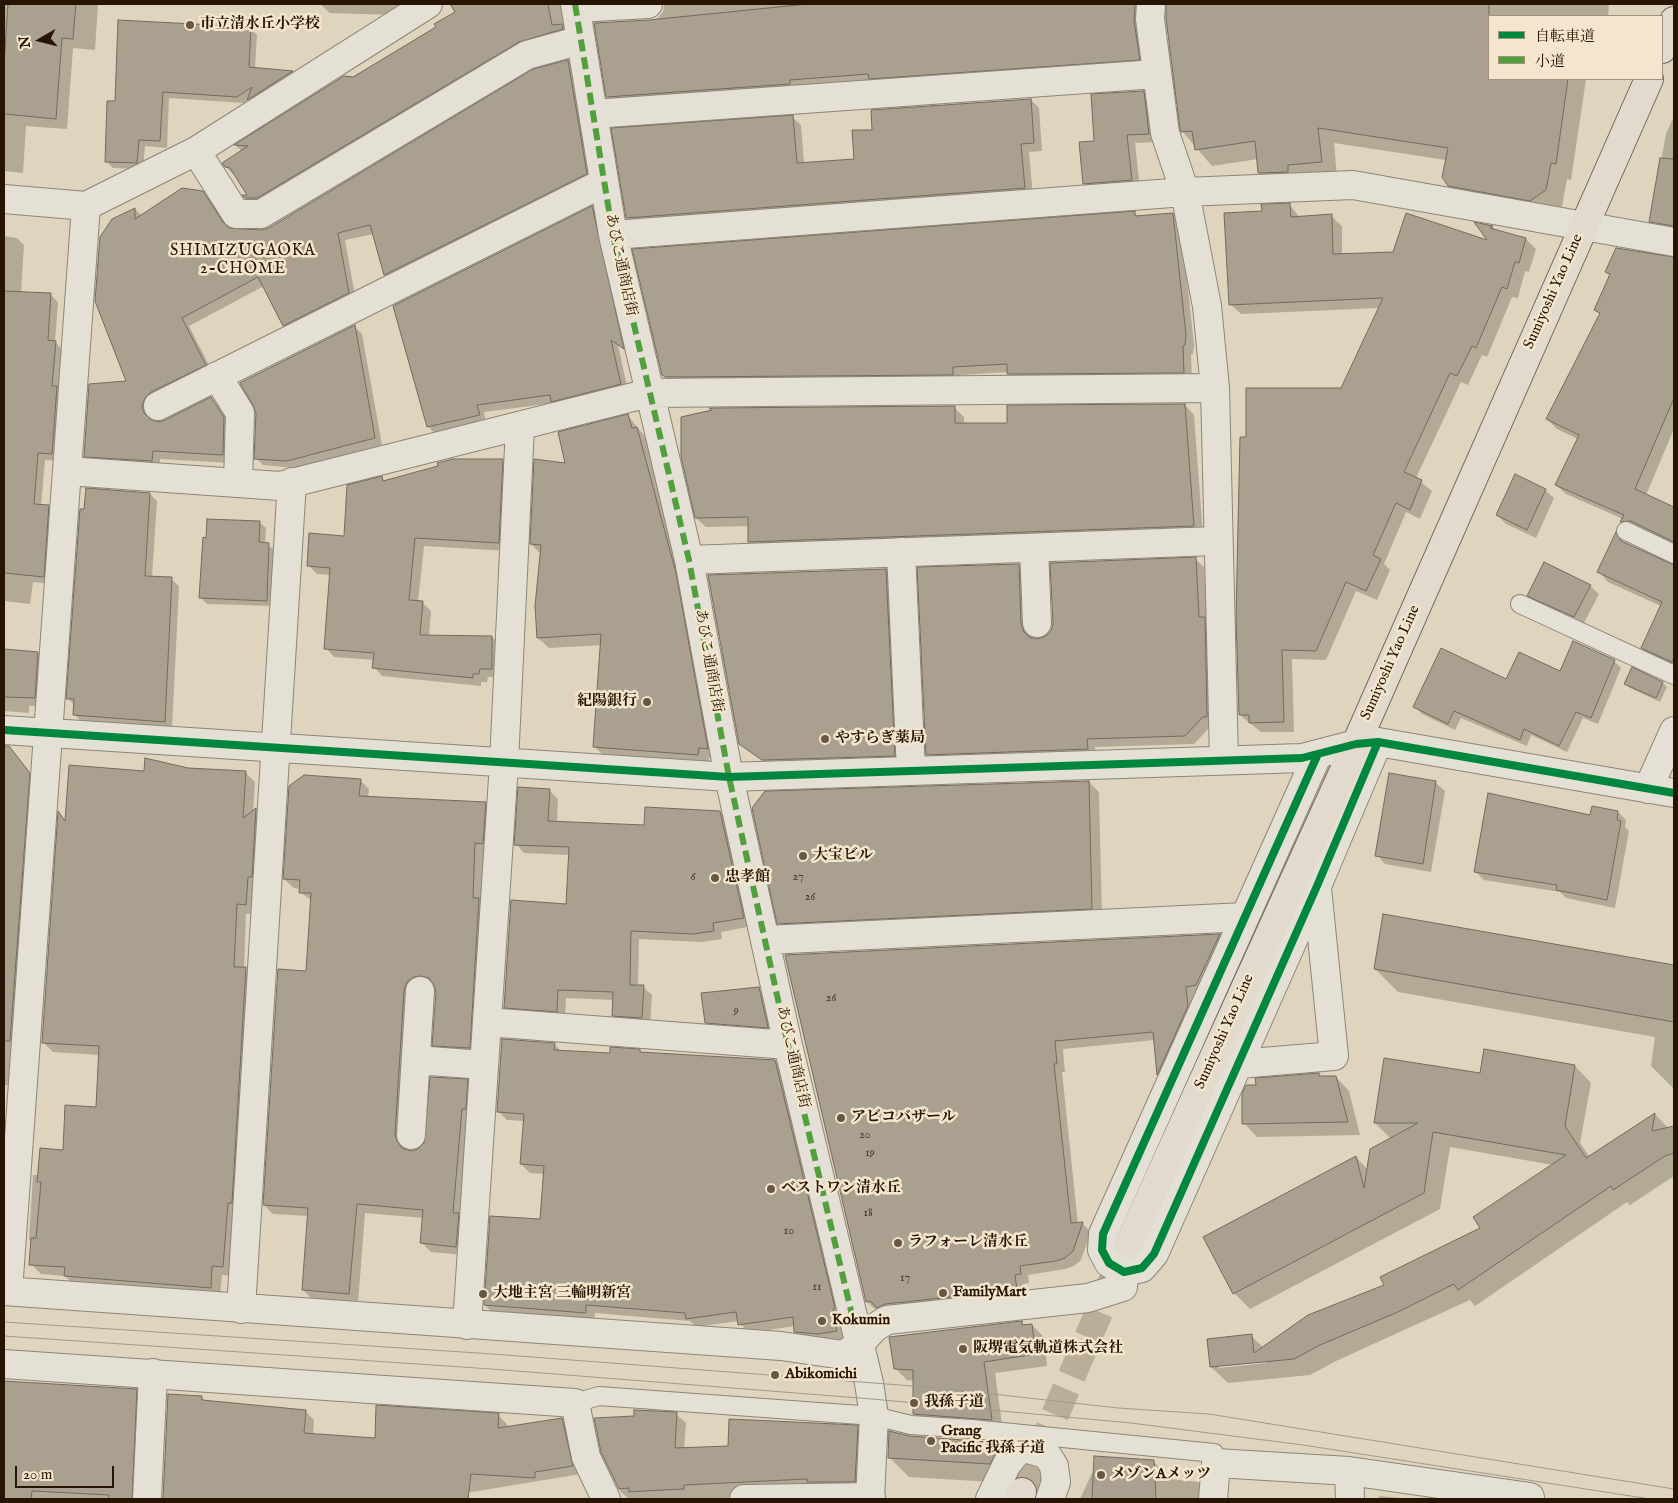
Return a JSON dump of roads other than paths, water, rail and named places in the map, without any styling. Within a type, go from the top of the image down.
[{"type":"main road","points":[[1663,48],[1674,22]]},
{"type":"main road","name":"Sumiyoshi Yao Line","points":[[1129,1244],[1367,743],[1582,227],[1649,80]]},
{"type":"street","points":[[4,199],[86,206],[196,151],[428,4]]},
{"type":"street","points":[[576,6],[648,4]]},
{"type":"street","points":[[1151,4],[1150,19],[1156,74],[1165,132],[1184,192],[1207,306],[1215,388],[1217,541],[1224,760]]},
{"type":"street","name":"あびこ通商店街","points":[[576,6],[603,183],[613,234],[689,560],[729,777],[788,1046],[869,1383],[874,1416],[871,1498]]},
{"type":"street","points":[[196,151],[236,214],[260,214],[527,55],[581,40]]},
{"type":"street","points":[[593,114],[1156,74]]},
{"type":"street","points":[[158,406],[603,183]]},
{"type":"street","points":[[613,234],[1184,192],[1353,185],[1674,242]]},
{"type":"street","points":[[86,206],[6,1291],[781,1346],[843,1355],[860,1345],[874,1328],[887,1320],[1088,1298],[1123,1287],[1124,1272]]},
{"type":"street","points":[[217,376],[240,413],[238,483]]},
{"type":"street","points":[[67,471],[280,486],[649,393],[1215,388]]},
{"type":"street","points":[[467,1325],[504,764],[520,426]]},
{"type":"street","points":[[241,1309],[292,482]]},
{"type":"street","points":[[689,560],[1217,541]]},
{"type":"street","points":[[1034,548],[1037,623]]},
{"type":"street","points":[[901,552],[911,771]]},
{"type":"street","points":[[4,730],[504,764],[729,777],[1317,756],[1367,743],[1674,793]]},
{"type":"street","points":[[1648,789],[1674,731]]},
{"type":"street","points":[[1317,756],[1103,1234],[1102,1250],[1109,1263],[1124,1272],[1142,1268],[1154,1254],[1317,886],[1367,743]]},
{"type":"street","points":[[1239,1064],[1334,1056],[1317,886]]},
{"type":"street","points":[[766,940],[1245,917]]},
{"type":"street","points":[[411,1135],[420,991]]},
{"type":"street","points":[[487,1022],[788,1046]]},
{"type":"street","points":[[416,1060],[484,1065]]},
{"type":"street","points":[[4,1364],[574,1403],[586,1457],[606,1499]]},
{"type":"street","points":[[147,1499],[153,1373]]},
{"type":"street","points":[[990,1499],[1007,1464],[1017,1452],[1025,1448],[1047,1455],[1054,1466],[1056,1482],[1050,1499]]},
{"type":"street","points":[[1213,1499],[1216,1463],[1349,1471],[1536,1498]]},
{"type":"street","points":[[1349,1471],[1350,1499]]},
{"type":"street","points":[[744,1499],[871,1498]]},
{"type":"lane","points":[[1626,531],[1674,554]]},
{"type":"lane","points":[[1520,604],[1674,675]]},
{"type":"lane","points":[[574,1403],[598,1396],[874,1416],[911,1425],[1214,1453],[1216,1463]]},
{"type":"tunnel","points":[[1022,1492],[1115,1275]]},
{"type":"tram line","points":[[4,1322],[493,1354],[939,1388],[1118,1408],[1209,1414],[1674,1489]]},
{"type":"tram line","points":[[4,1336],[491,1369],[872,1399],[1131,1423],[1303,1445],[1650,1499]]},
{"type":"place","name":"市立清水丘小学校","points":[[190,25]]},
{"type":"place","name":"紀陽銀行","points":[[647,702]]},
{"type":"place","name":"やすらぎ薬局","points":[[825,739]]},
{"type":"place","name":"大宝ビル","points":[[803,856]]},
{"type":"place","name":"忠孝館","points":[[715,878]]},
{"type":"place","name":"アビコバザール","points":[[841,1118]]},
{"type":"place","name":"ベストワン清水丘","points":[[771,1189]]},
{"type":"place","name":"ラフォーレ清水丘","points":[[898,1243]]},
{"type":"place","name":"FamilyMart","points":[[943,1293]]},
{"type":"place","name":"大地主宮 三輪明新宮","points":[[483,1294]]},
{"type":"place","name":"Kokumin","points":[[822,1321]]},
{"type":"place","name":"阪堺電気軌道株式会社","points":[[963,1349]]},
{"type":"place","name":"Abikomichi","points":[[775,1375]]},
{"type":"place","name":"我孫子道","points":[[914,1403]]},
{"type":"place","name":"Grang Pacific 我孫子道","points":[[931,1441]]},
{"type":"place","name":"メゾンAメッツ","points":[[1101,1475]]},
{"type":"district","name":"SHIMIZUGAOKA 2-CHOME","points":[[243,261]]}]
